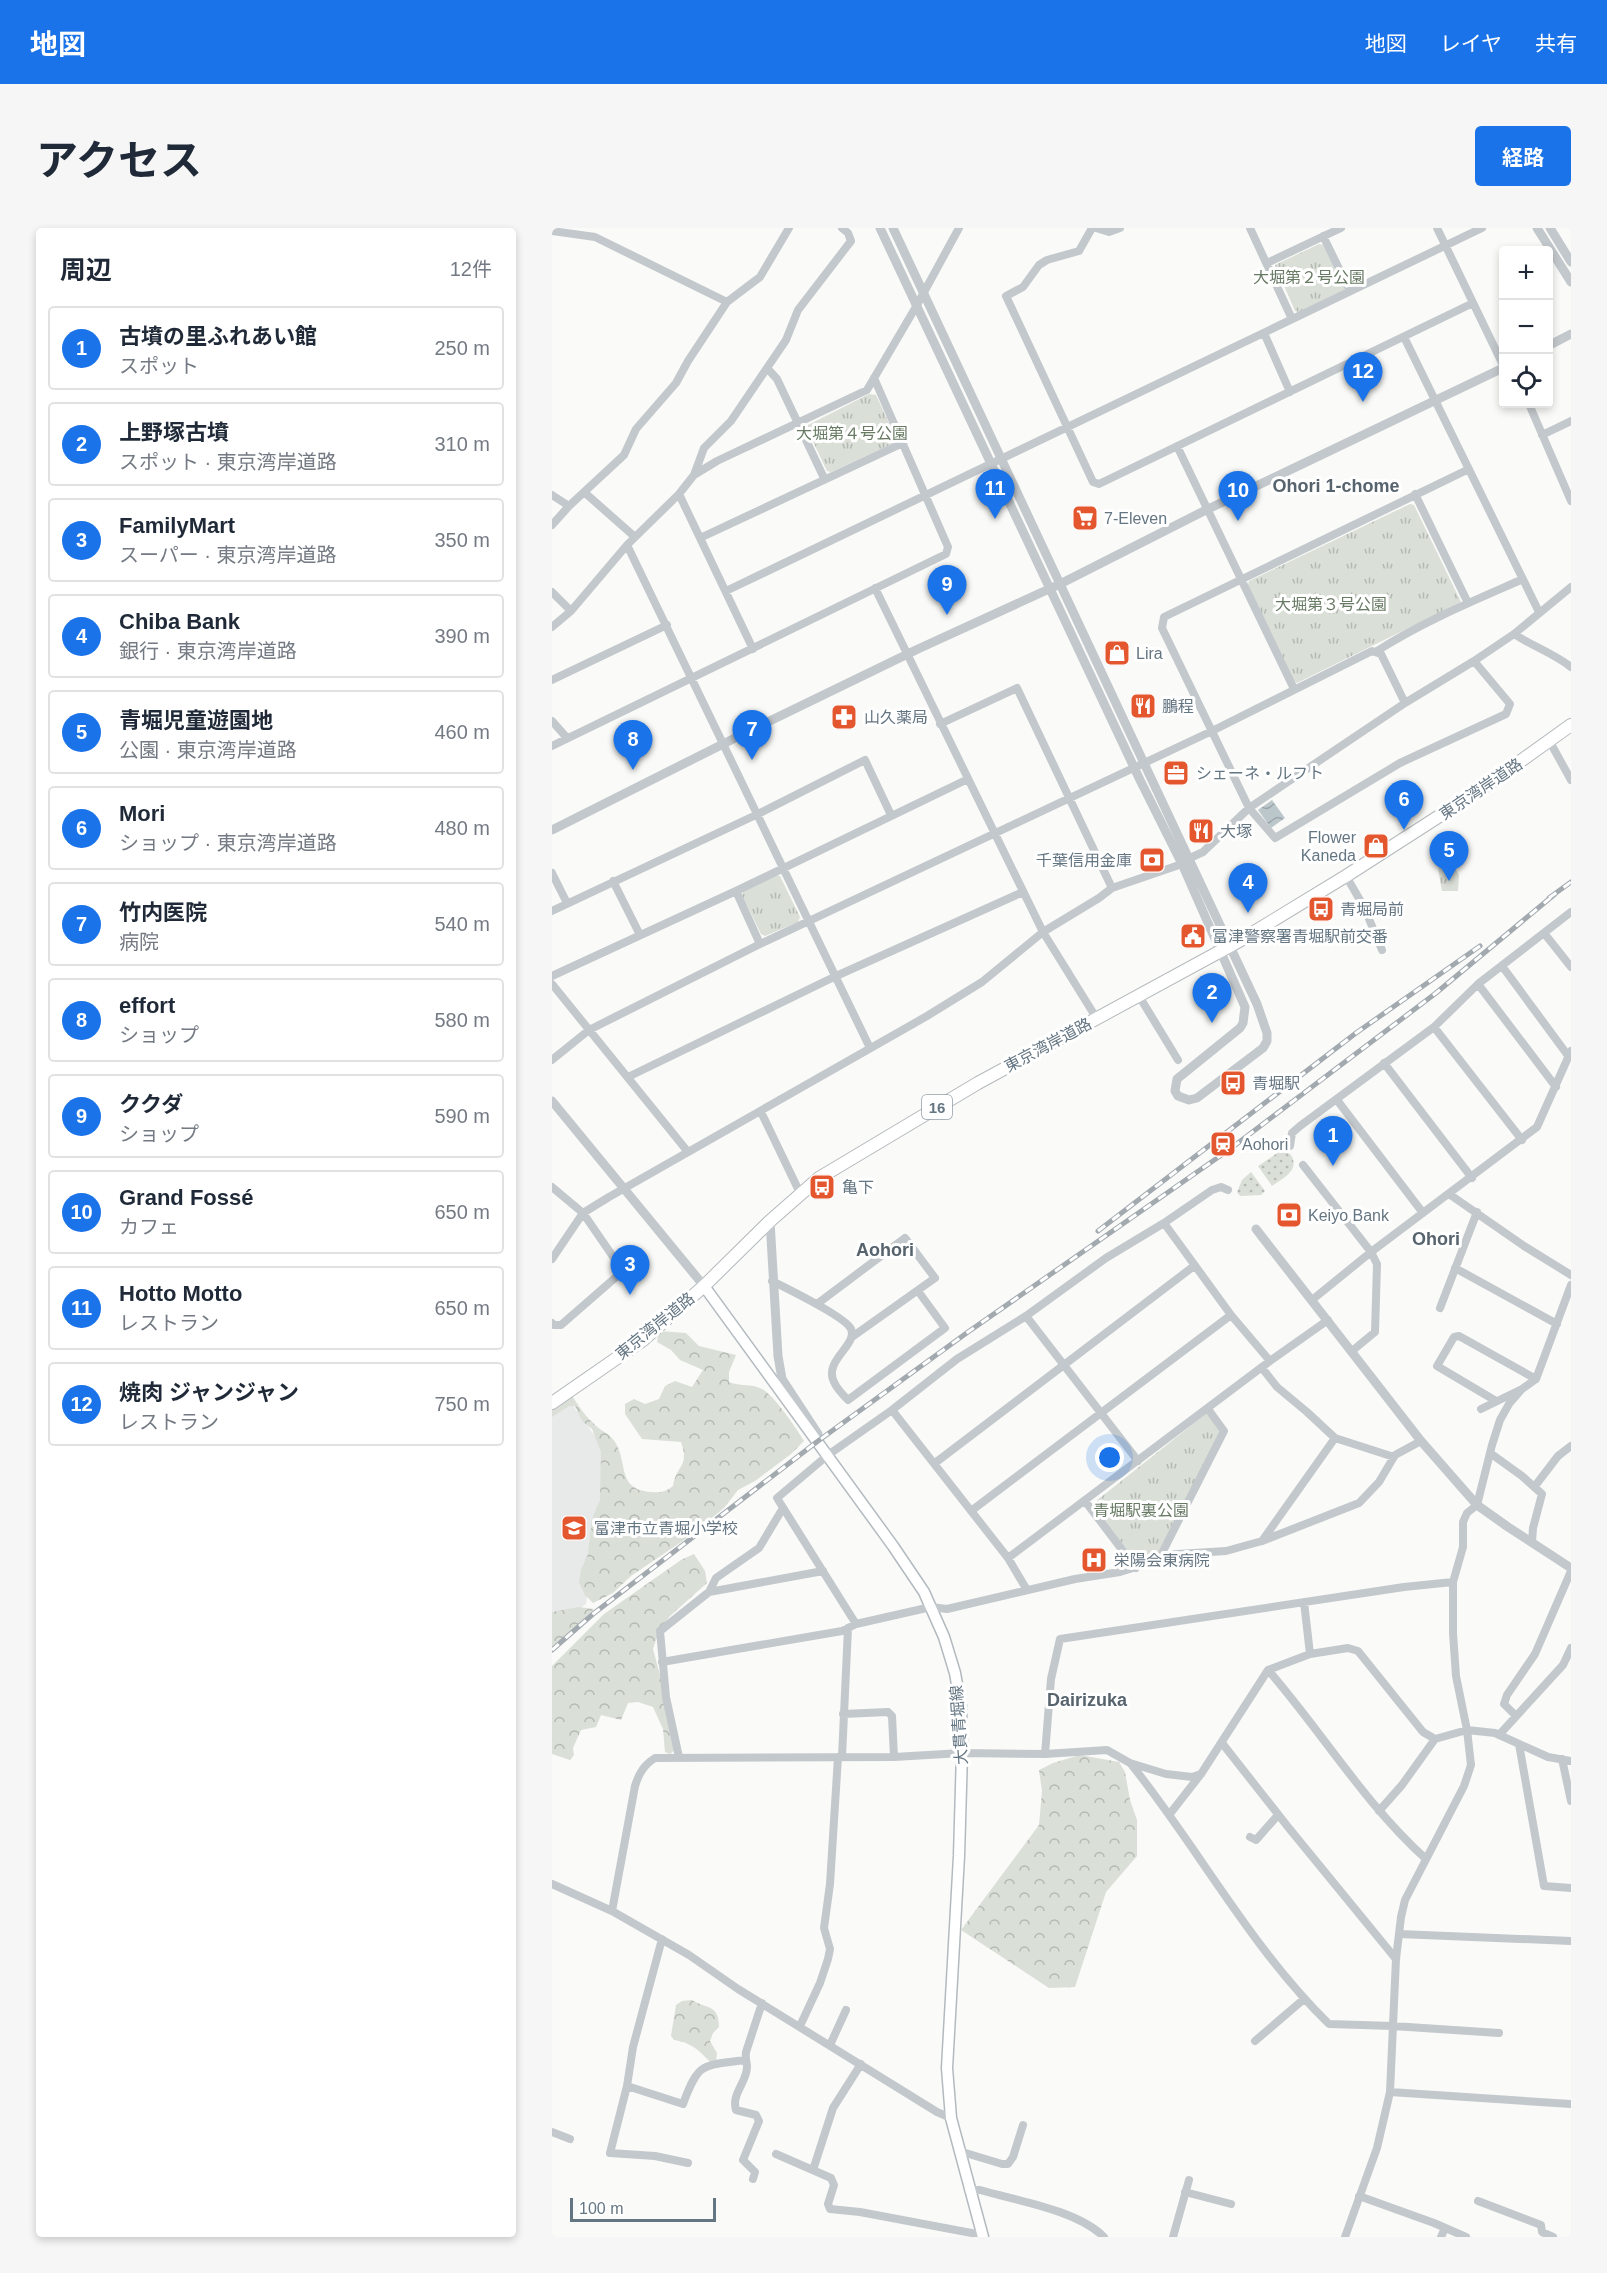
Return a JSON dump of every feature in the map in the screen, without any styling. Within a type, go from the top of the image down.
[{"type":"highway","name":"東京湾岸道路","points":[[552,1403],[643,1340],[704,1286],[800,1193],[819,1178],[859,1152],[978,1083],[1225,949],[1346,876],[1483,788],[1571,725]]},
{"type":"main road","name":"大貫青堀線","points":[[704,1286],[894,1546],[931,1607],[944,1637],[955,1673],[961,1707],[962,1753],[959,1856],[946,2068],[951,2118],[982,2236]]},
{"type":"street","points":[[552,525],[624,455],[636,429],[676,383],[727,302],[760,277],[789,228]]},
{"type":"street","points":[[552,627],[571,611],[627,545],[679,494],[694,475],[704,448],[731,421],[786,340],[798,310],[850,240],[848,233],[842,228]]},
{"type":"street","points":[[880,228],[1134,768],[1186,861]]},
{"type":"street","points":[[893,228],[1144,763],[1225,949],[1245,1007],[1243,1023],[1234,1033],[1177,1079],[1175,1091],[1182,1099],[1197,1098],[1263,1048],[1267,1041],[1267,1033],[1257,1004],[1225,949]]},
{"type":"street","points":[[694,475],[717,461],[867,390],[917,305],[958,228]]},
{"type":"street","points":[[1120,228],[1109,232],[1094,228],[1079,251],[1047,260],[1039,265],[1023,287],[1006,296],[1093,483],[1099,484],[1473,303]]},
{"type":"street","points":[[1250,228],[1292,319]]},
{"type":"street","points":[[1267,263],[1341,228]]},
{"type":"street","points":[[1437,228],[1499,358]]},
{"type":"street","points":[[726,591],[1482,228]]},
{"type":"street","points":[[1537,228],[1571,282]]},
{"type":"street","points":[[1550,228],[1571,262]]},
{"type":"street","points":[[552,231],[595,237],[727,302]]},
{"type":"street","points":[[1323,237],[1350,291]]},
{"type":"street","points":[[1264,333],[1290,392]]},
{"type":"street","points":[[1553,343],[1571,334]]},
{"type":"street","points":[[1404,337],[1539,612]]},
{"type":"street","points":[[766,368],[777,379],[824,478]]},
{"type":"street","points":[[552,830],[722,744],[907,654],[1060,584],[1206,510],[1436,402],[1499,369]]},
{"type":"street","points":[[552,746],[946,554],[949,550],[874,378]]},
{"type":"street","points":[[1531,408],[1570,498]]},
{"type":"street","points":[[1542,435],[1571,421]]},
{"type":"street","points":[[700,538],[903,443]]},
{"type":"street","points":[[1177,446],[1293,689]]},
{"type":"street","points":[[1469,469],[1164,617],[1162,628],[1249,808],[1275,838],[1400,764],[1506,714],[1510,704],[1474,662]]},
{"type":"street","points":[[584,492],[635,537]]},
{"type":"street","points":[[679,494],[753,649]]},
{"type":"street","points":[[1415,494],[1468,603]]},
{"type":"street","points":[[552,495],[569,506]]},
{"type":"street","points":[[627,545],[870,1048]]},
{"type":"street","points":[[552,1060],[589,1030],[760,944],[1212,731],[1293,689],[1372,651],[1377,651],[1468,603],[1523,579]]},
{"type":"street","points":[[552,1259],[583,1213],[927,1016],[982,981],[1043,932],[1112,888],[1186,861],[1203,852],[1249,808],[1405,703],[1474,662],[1514,634],[1571,587]]},
{"type":"street","points":[[875,588],[1043,932],[1097,1019]]},
{"type":"street","points":[[552,592],[571,611]]},
{"type":"street","points":[[552,680],[667,625]]},
{"type":"street","points":[[1514,634],[1531,646],[1556,655],[1571,667]]},
{"type":"street","points":[[1377,651],[1381,654],[1405,703]]},
{"type":"street","points":[[940,724],[1017,688],[1112,888]]},
{"type":"street","points":[[552,721],[567,738]]},
{"type":"street","points":[[1550,742],[1571,780]]},
{"type":"street","points":[[552,911],[758,814],[865,760],[891,815]]},
{"type":"street","points":[[552,976],[736,891],[968,779]]},
{"type":"street","points":[[552,873],[567,903]]},
{"type":"street","points":[[1346,876],[1365,907],[1382,950]]},
{"type":"street","points":[[613,881],[640,935]]},
{"type":"street","points":[[736,891],[760,944]]},
{"type":"street","points":[[627,1077],[834,977],[1023,892]]},
{"type":"street","points":[[1290,1146],[1292,1133],[1434,1027],[1478,984],[1571,912]]},
{"type":"street","points":[[1544,933],[1571,967]]},
{"type":"street","points":[[1312,1300],[1371,1252],[1537,1127],[1570,1054],[1502,966]]},
{"type":"street","points":[[552,984],[688,1152]]},
{"type":"street","points":[[1478,984],[1556,1087]]},
{"type":"street","points":[[1139,996],[1178,1060]]},
{"type":"street","points":[[1434,1027],[1522,1140]]},
{"type":"street","points":[[1384,1064],[1472,1178]]},
{"type":"street","points":[[1336,1100],[1423,1213]]},
{"type":"street","points":[[552,1101],[704,1286]]},
{"type":"street","points":[[761,1112],[800,1193]]},
{"type":"street","points":[[1303,1165],[1371,1252],[1377,1264],[1375,1332],[1352,1351]]},
{"type":"street","points":[[552,1187],[583,1213],[623,1271],[561,1325],[552,1323]]},
{"type":"street","points":[[856,1624],[777,1498],[828,1455],[892,1410],[957,1359],[1026,1316],[1106,1258],[1164,1223],[1212,1190],[1221,1187],[1228,1190]]},
{"type":"street","points":[[1449,1194],[1524,1246],[1571,1275]]},
{"type":"street","points":[[1440,1308],[1477,1212]]},
{"type":"street","points":[[770,1221],[772,1281],[782,1379],[818,1434],[818,1441]]},
{"type":"street","points":[[1164,1223],[1231,1315],[1270,1361]]},
{"type":"street","points":[[1256,1229],[1421,1441],[1477,1505],[1571,1569],[1535,1654],[1507,1695],[1504,1704],[1516,1716]]},
{"type":"street","points":[[817,1304],[905,1238],[935,1278],[852,1337],[833,1365],[831,1375],[834,1385],[848,1400],[945,1328],[918,1292]]},
{"type":"street","points":[[935,1463],[1194,1266]]},
{"type":"street","points":[[1455,1268],[1557,1324]]},
{"type":"street","points":[[772,1281],[817,1304],[847,1324],[852,1329],[852,1337]]},
{"type":"street","points":[[1481,1409],[1522,1389],[1536,1379],[1571,1285]]},
{"type":"street","points":[[971,1511],[1231,1315]]},
{"type":"street","points":[[1026,1316],[1138,1461]]},
{"type":"street","points":[[1008,1558],[1328,1320]]},
{"type":"street","points":[[1496,1401],[1437,1365],[1454,1337],[1459,1336],[1536,1379]]},
{"type":"street","points":[[1262,1368],[1277,1387],[1335,1438],[1394,1457]]},
{"type":"street","points":[[1345,2237],[1377,2148],[1390,2092],[1396,1959],[1405,1900],[1464,1786],[1471,1765],[1467,1730],[1456,1676],[1453,1633],[1453,1582],[1463,1547],[1463,1522],[1467,1513],[1477,1505],[1500,1420],[1509,1404],[1522,1389]]},
{"type":"street","points":[[1161,1555],[1224,1431],[1208,1409]]},
{"type":"street","points":[[892,1410],[1008,1558],[1027,1590]]},
{"type":"street","points":[[1262,1541],[1335,1438]]},
{"type":"street","points":[[662,1662],[832,1633],[856,1624],[931,1607],[947,1609],[1136,1568],[1161,1555],[1226,1551],[1262,1541],[1359,1503],[1380,1482],[1394,1457],[1421,1441]]},
{"type":"street","points":[[1535,1486],[1557,1456],[1571,1446]]},
{"type":"street","points":[[1490,1453],[1535,1486],[1542,1494],[1533,1528],[1532,1542]]},
{"type":"street","points":[[1085,1502],[1136,1568]]},
{"type":"street","points":[[679,1757],[666,1697],[660,1631],[709,1592],[716,1578],[759,1548],[783,1508]]},
{"type":"street","points":[[709,1592],[823,1571]]},
{"type":"street","points":[[1045,1754],[1051,1679],[1060,1639],[1404,1587],[1453,1582]]},
{"type":"street","points":[[1304,1602],[1310,1654]]},
{"type":"street","points":[[800,2026],[820,1983],[830,1949],[824,1928],[830,1884],[848,1628]]},
{"type":"street","points":[[1169,1815],[1201,1774],[1268,1670],[1310,1654],[1348,1648],[1358,1651],[1423,1732],[1435,1739]]},
{"type":"street","points":[[1499,1735],[1563,1665],[1571,1648]]},
{"type":"street","points":[[1268,1670],[1379,1811],[1426,1859]]},
{"type":"street","points":[[843,1714],[888,1712],[892,1716],[894,1757]]},
{"type":"street","points":[[1379,1811],[1402,1785],[1435,1739],[1467,1730],[1499,1735],[1548,1757],[1567,1760],[1571,1801]]},
{"type":"street","points":[[1222,1743],[1396,1959]]},
{"type":"street","points":[[1519,1744],[1544,1886],[1571,1888]]},
{"type":"street","points":[[612,1911],[639,1774],[655,1758],[894,1757],[962,1753],[1045,1754],[1107,1750],[1130,1762],[1166,1774],[1192,1777],[1201,1774]]},
{"type":"street","points":[[1130,1762],[1304,1999],[1329,2024],[1499,2033]]},
{"type":"street","points":[[1250,1837],[1256,1840],[1278,1815]]},
{"type":"street","points":[[552,1884],[612,1911],[662,1939],[738,1989],[937,2112],[951,2118]]},
{"type":"street","points":[[1399,1934],[1571,1941]]},
{"type":"street","points":[[662,1939],[633,2047],[627,2086],[610,2153],[655,2156],[688,2163]]},
{"type":"street","points":[[1255,2041],[1304,1999]]},
{"type":"street","points":[[753,2179],[755,2172],[743,2160],[759,2121],[756,2115],[736,2110],[733,2103],[747,2068],[745,2060],[762,2003]]},
{"type":"street","points":[[830,2044],[846,2010]]},
{"type":"street","points":[[627,2086],[683,2104],[692,2078],[705,2065],[745,2060]]},
{"type":"street","points":[[813,2170],[833,2108],[861,2064]]},
{"type":"street","points":[[1390,2092],[1571,2104]]},
{"type":"street","points":[[959,2151],[1008,2164],[1013,2157],[1023,2125]]},
{"type":"street","points":[[552,2132],[570,2139]]},
{"type":"street","points":[[776,2154],[831,2178],[834,2185],[828,2204],[830,2209],[860,2212],[982,2236]]},
{"type":"street","points":[[1173,2237],[1189,2180]]},
{"type":"street","points":[[969,2190],[980,2190],[1079,2218],[1094,2227],[1104,2237]]},
{"type":"street","points":[[1185,2192],[1231,2204]]},
{"type":"street","points":[[1359,2196],[1466,2237]]},
{"type":"street","points":[[1478,2201],[1540,2225],[1542,2232],[1553,2237]]},
{"type":"street","points":[[1441,2237],[1445,2228]]},
{"type":"shaded area","name":"富津市立青堀小学校","points":[[569,1400],[607,1453],[586,1604],[552,1628],[552,1413]]},
{"type":"green space","name":"大堀第２号公園","points":[[1319,244],[1323,245],[1345,287],[1344,290],[1299,312],[1295,311],[1275,265]]},
{"type":"green space","name":"大堀第４号公園","points":[[869,394],[876,395],[896,438],[894,443],[831,472],[827,471],[807,429],[808,425]]},
{"type":"green space","name":"大堀第３号公園","points":[[1410,504],[1414,505],[1461,602],[1297,683],[1294,682],[1248,585],[1249,581]]},
{"type":"green space","points":[[1453,865],[1459,875],[1458,891],[1442,891],[1438,868]]},
{"type":"green space","points":[[776,875],[780,876],[800,917],[798,922],[765,936],[761,934],[742,895],[743,891]]},
{"type":"green space","points":[[1279,1152],[1291,1155],[1294,1165],[1289,1173],[1272,1186],[1258,1166]]},
{"type":"green space","points":[[1251,1172],[1265,1191],[1261,1195],[1240,1196],[1237,1192],[1242,1180]]},
{"type":"green space","points":[[659,1331],[686,1333],[699,1346],[736,1355],[729,1372],[729,1382],[758,1387],[767,1392],[804,1441],[791,1454],[755,1481],[738,1490],[725,1507],[693,1534],[631,1576],[613,1593],[593,1603],[585,1595],[579,1582],[588,1554],[592,1519],[600,1500],[601,1452],[592,1429],[582,1421],[575,1406],[569,1406],[552,1417],[552,1406],[570,1393],[590,1420],[617,1445],[627,1479],[639,1490],[662,1492],[673,1486],[684,1456],[681,1442],[642,1439],[625,1414],[625,1404],[634,1399],[645,1404],[659,1399],[665,1386],[675,1381],[692,1387],[703,1370],[680,1360],[671,1350],[657,1342]]},
{"type":"green space","name":"青堀駅裏公園","points":[[1207,1413],[1221,1431],[1157,1554],[1138,1563],[1091,1505]]},
{"type":"green space","points":[[694,1554],[705,1571],[707,1583],[670,1616],[659,1631],[653,1649],[661,1679],[664,1705],[676,1749],[670,1754],[665,1752],[663,1729],[653,1707],[638,1702],[628,1703],[621,1720],[601,1715],[596,1727],[581,1730],[573,1748],[574,1755],[570,1760],[552,1754],[552,1666],[604,1614],[681,1560]]},
{"type":"green space","points":[[579,1607],[594,1609],[552,1650],[552,1612]]},
{"type":"green space","points":[[1080,1755],[1119,1762],[1125,1772],[1130,1800],[1137,1820],[1137,1856],[1106,1892],[1075,1987],[1049,1988],[961,1930],[1039,1825],[1042,1791],[1039,1770]]},
{"type":"green space","points":[[692,2000],[714,2010],[717,2014],[719,2027],[713,2033],[710,2041],[717,2053],[716,2061],[710,2062],[694,2047],[674,2040],[671,2036],[676,2005],[682,2001]]},
{"type":"water","points":[[1272,800],[1285,818],[1271,828],[1258,810]]},
{"type":"railway","points":[[1549,898],[1571,882]]},
{"type":"railway","points":[[552,1650],[593,1614],[818,1441],[968,1332],[1230,1149],[1436,993],[1555,894]]},
{"type":"railway","points":[[1098,1231],[1356,1033],[1480,946]]},
{"type":"place","name":"焼肉 ジャンジャン","points":[[1363,402]]},
{"type":"place","name":"7-Eleven","points":[[1085,518]]},
{"type":"place","name":"Hotto Motto","points":[[995,519]]},
{"type":"place","name":"Grand Fossé","points":[[1238,521]]},
{"type":"place","name":"ククダ","points":[[947,615]]},
{"type":"place","name":"Lira","points":[[1117,653]]},
{"type":"place","name":"鵬程","points":[[1143,706]]},
{"type":"place","name":"山久薬局","points":[[844,717]]},
{"type":"place","name":"竹内医院","points":[[752,760]]},
{"type":"place","name":"effort","points":[[633,770]]},
{"type":"place","name":"シェーネ・ルフト","points":[[1176,773]]},
{"type":"place","name":"Mori","points":[[1404,830]]},
{"type":"place","name":"大塚","points":[[1201,831]]},
{"type":"place","name":"Flower Kaneda","points":[[1376,846]]},
{"type":"place","name":"千葉信用金庫","points":[[1152,860]]},
{"type":"place","name":"青堀児童遊園地","points":[[1449,881]]},
{"type":"place","name":"青堀局前","points":[[1321,909]]},
{"type":"place","name":"Chiba Bank","points":[[1248,913]]},
{"type":"place","name":"富津警察署青堀駅前交番","points":[[1193,936]]},
{"type":"place","name":"上野塚古墳","points":[[1212,1023]]},
{"type":"place","name":"青堀駅","points":[[1233,1083]]},
{"type":"place","name":"Aohori","points":[[1223,1144]]},
{"type":"place","name":"古墳の里ふれあい館","points":[[1333,1166]]},
{"type":"place","name":"亀下","points":[[822,1187]]},
{"type":"place","name":"Keiyo Bank","points":[[1289,1215]]},
{"type":"place","name":"FamilyMart","points":[[630,1295]]},
{"type":"place","name":"富津市立青堀小学校","points":[[574,1528]]},
{"type":"place","name":"栄陽会東病院","points":[[1094,1560]]},
{"type":"district","name":"Ohori 1-chome","points":[[1336,486]]},
{"type":"district","name":"Ohori","points":[[1436,1239]]},
{"type":"district","name":"Aohori","points":[[885,1250]]},
{"type":"district","name":"Dairizuka","points":[[1087,1700]]}]
